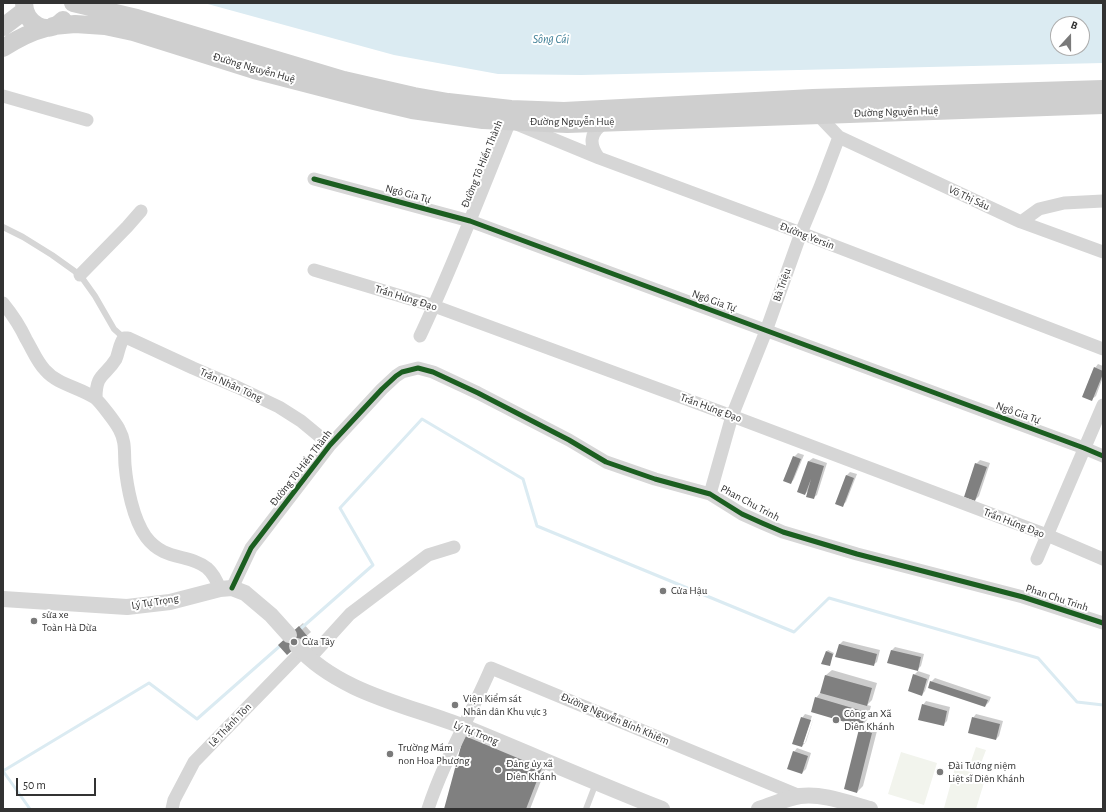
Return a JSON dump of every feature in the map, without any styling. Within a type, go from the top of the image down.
[{"type":"main road","points":[[24,5],[27,17],[32,23],[38,26],[50,27],[60,23],[65,17],[67,12],[63,3]]},
{"type":"main road","name":"Đường Nguyễn Huệ","points":[[73,3],[137,18],[257,62],[374,102],[447,116],[511,115],[813,98],[1103,89]]},
{"type":"main road","points":[[3,27],[24,5]]},
{"type":"main road","name":"Đường Nguyễn Huệ","points":[[3,48],[32,31],[75,24],[105,26],[257,62]]},
{"type":"main road","points":[[813,98],[818,115]]},
{"type":"main road","name":"Đường Nguyễn Huệ","points":[[511,115],[567,124],[1103,105]]},
{"type":"street","points":[[3,96],[87,120]]},
{"type":"street","name":"Đường Yersin","points":[[511,115],[599,158],[800,233],[1103,350]]},
{"type":"street","name":"Đường Tô Hiến Thành","points":[[420,336],[470,221],[511,115]]},
{"type":"street","points":[[818,115],[839,137]]},
{"type":"street","points":[[599,158],[592,149],[592,143],[597,128],[604,123]]},
{"type":"street","name":"Võ Thị Sáu","points":[[839,137],[1021,222],[1103,252]]},
{"type":"street","name":"Bà Triệu","points":[[710,494],[732,416],[766,331],[800,233],[820,187],[839,137]]},
{"type":"street","name":"Ngô Gia Tự","points":[[314,179],[470,221],[1103,456]]},
{"type":"street","points":[[1021,222],[1039,209],[1064,203],[1103,201]]},
{"type":"street","points":[[80,275],[141,211]]},
{"type":"street","name":"Trần Hưng Đạo","points":[[314,270],[434,306],[1048,535],[1103,559]]},
{"type":"street","points":[[3,303],[24,333],[45,371],[58,380],[96,398],[114,420],[125,443],[126,474],[132,504],[140,526],[146,536],[153,544],[163,551],[197,562],[208,569],[226,588]]},
{"type":"street","points":[[96,398],[96,387],[99,380],[116,359],[121,342],[124,338]]},
{"type":"street","name":"Trần Nhân Tông","points":[[124,338],[128,338],[142,344],[279,407],[301,421],[330,446]]},
{"type":"street","name":"Phan Chu Trinh","points":[[402,372],[418,368],[433,372],[538,423],[606,462],[655,479],[710,494],[749,517],[783,532],[857,554],[1024,597],[1103,623]]},
{"type":"street","name":"Đường Tô Hiến Thành","points":[[226,588],[251,548],[330,446],[382,389],[402,372]]},
{"type":"street","points":[[1037,559],[1103,405]]},
{"type":"street","name":"Lê Thánh Tôn","points":[[172,809],[174,800],[194,762],[300,647],[350,614],[428,555],[454,547]]},
{"type":"street","name":"Lý Tự Trọng","points":[[3,599],[127,607],[170,602],[226,588],[245,593],[272,615],[300,647],[333,676],[354,688],[463,727],[662,809]]},
{"type":"street","name":"Đường Nguyễn Bỉnh Khiêm","points":[[463,727],[477,701],[491,668],[800,796]]},
{"type":"street","points":[[428,809],[434,790],[463,727]]},
{"type":"street","points":[[759,809],[800,796],[828,798],[870,809]]},
{"type":"lane","name":"Trần Nhân Tông","points":[[3,227],[23,236],[80,275],[95,296],[114,329],[124,338]]},
{"type":"lane","points":[[586,809],[596,783]]},
{"type":"shaded area","points":[[976,747],[986,750],[978,771],[969,767]]},
{"type":"shaded area","points":[[901,752],[937,763],[924,805],[888,794]]},
{"type":"shaded area","points":[[955,768],[986,776],[976,809],[944,808]]},
{"type":"water","name":"Sông Cái","points":[[204,3],[1103,3],[1103,63],[581,75],[498,74],[394,55]]},
{"type":"building","points":[[1094,367],[1103,371],[1103,374],[1092,401],[1082,397]]},
{"type":"building","points":[[793,456],[801,459],[791,484],[783,481]]},
{"type":"building","points":[[808,461],[824,466],[814,499],[806,497],[811,479],[805,495],[797,492]]},
{"type":"building","points":[[975,463],[987,467],[975,501],[964,497]]},
{"type":"building","points":[[846,475],[854,478],[843,507],[835,504]]},
{"type":"building","points":[[299,626],[308,637],[287,655],[278,645]]},
{"type":"building","points":[[839,644],[877,654],[874,666],[835,657]]},
{"type":"building","points":[[891,650],[921,657],[918,671],[887,663]]},
{"type":"building","points":[[826,651],[833,654],[830,666],[821,664]]},
{"type":"building","points":[[913,674],[927,679],[922,696],[908,691]]},
{"type":"building","points":[[825,675],[872,688],[867,706],[820,693]]},
{"type":"building","points":[[930,681],[988,700],[985,707],[928,688]]},
{"type":"building","points":[[815,697],[866,712],[862,727],[811,712]]},
{"type":"building","points":[[922,704],[947,711],[944,726],[918,720]]},
{"type":"building","points":[[801,717],[811,720],[802,747],[792,744]]},
{"type":"building","points":[[972,717],[1000,724],[996,740],[968,733]]},
{"type":"building","points":[[859,729],[872,733],[857,793],[844,789]]},
{"type":"building","name":"Đảng ủy xã Diên Khánh","points":[[464,735],[543,765],[526,809],[444,809]]},
{"type":"building","points":[[793,751],[808,756],[802,774],[787,769]]},
{"type":"waterway","points":[[298,631],[373,565],[340,508],[422,419],[523,479],[537,526],[794,632],[829,598],[1038,658],[1077,702],[1103,705]]},
{"type":"waterway","points":[[30,809],[3,771],[149,683],[197,719],[281,645]]},
{"type":"cycle path","points":[[314,179],[470,221],[1103,456]]},
{"type":"cycle path","points":[[232,588],[251,548],[330,445],[396,376],[402,372],[418,368],[433,372],[478,393],[569,440],[606,462],[655,479],[710,494],[742,514],[783,532],[857,554],[1023,597],[1103,623]]},
{"type":"place","name":"Cửa Hậu","points":[[663,591]]},
{"type":"place","name":"sửa xe Toàn Hà Dừa","points":[[34,621]]},
{"type":"place","name":"Cửa Tây","points":[[294,642]]},
{"type":"place","name":"Viện Kiểm sát Nhân dân Khu vực 3","points":[[455,705]]},
{"type":"place","name":"Công an Xã Diên Khánh","points":[[836,720]]},
{"type":"place","name":"Trường Mầm non Hoa Phượng","points":[[390,754]]},
{"type":"place","name":"Đảng ủy xã Diên Khánh","points":[[498,770]]},
{"type":"place","name":"Đài Tưởng niệm Liệt sĩ Diên Khánh","points":[[940,772]]}]
